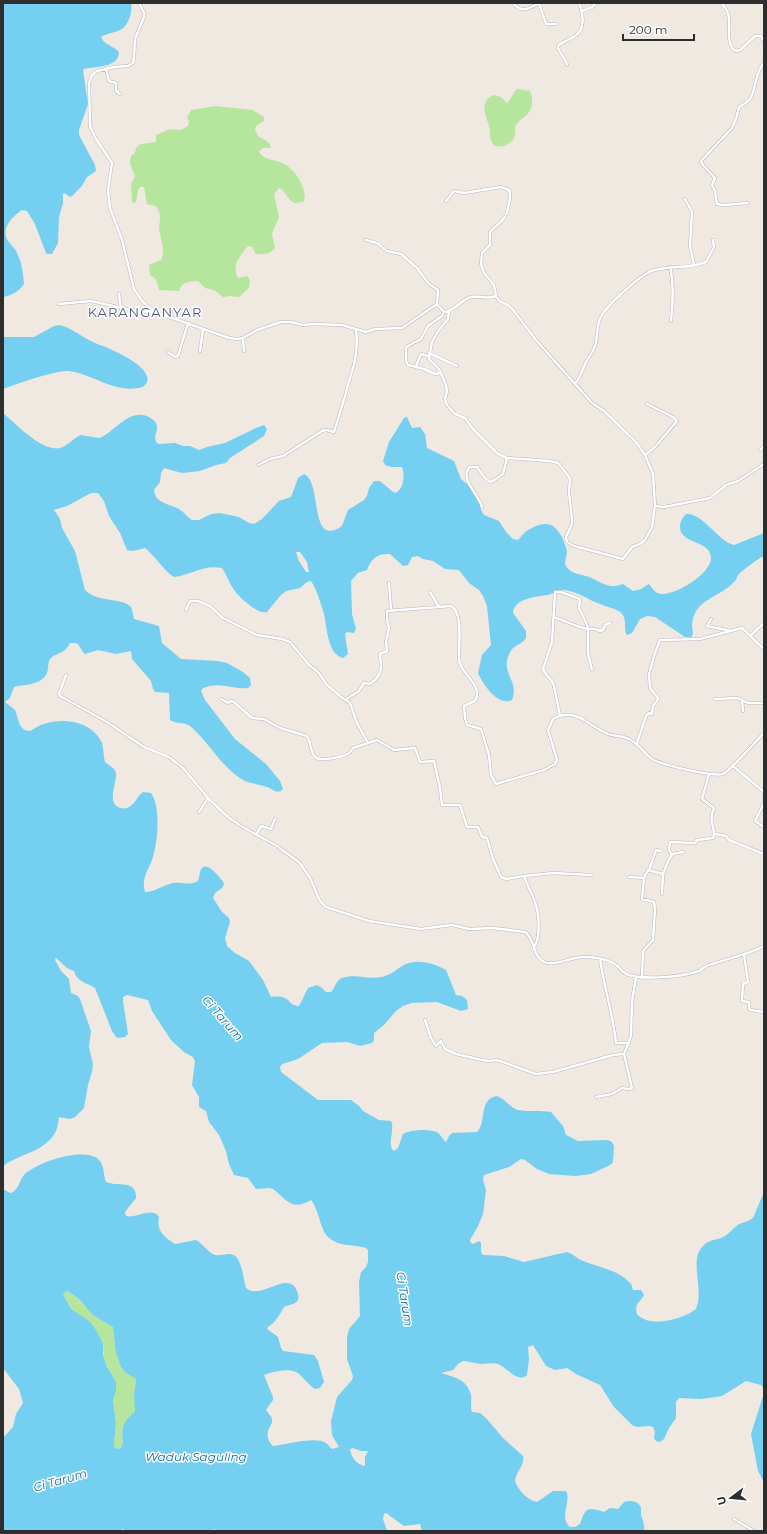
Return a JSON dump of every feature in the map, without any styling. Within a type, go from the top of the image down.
[{"type":"street","points":[[139,3],[144,13],[144,17],[135,40],[134,61],[128,66],[106,68],[94,73],[90,78],[89,109],[90,126],[96,139],[112,163],[108,190],[110,208],[122,240],[134,289],[142,301],[155,312]]},
{"type":"street","points":[[513,3],[523,10],[539,3],[546,24],[556,24]]},
{"type":"street","points":[[568,65],[566,59],[559,52],[558,46],[575,37],[580,31],[582,11],[580,3]]},
{"type":"street","points":[[582,11],[592,7],[596,3]]},
{"type":"street","points":[[721,3],[729,15],[729,39],[733,49],[736,51],[740,50],[755,36],[761,36],[764,42]]},
{"type":"street","points":[[748,203],[724,205],[717,204],[716,191],[712,185],[715,178],[701,161],[732,128],[739,107],[748,102],[752,96],[757,76],[764,62]]},
{"type":"street","points":[[106,68],[109,81],[116,84],[116,91],[120,94]]},
{"type":"street","points":[[446,202],[454,191],[464,193],[501,187],[509,190],[510,195],[507,215],[490,232],[490,245],[482,252],[480,258],[482,268],[494,285],[498,301],[508,305],[513,310],[536,340],[592,403],[604,411],[633,438],[644,455],[653,474],[655,506],[652,527],[647,538],[642,543],[632,546],[623,559],[574,546],[567,542],[566,537],[572,524],[569,498],[570,479],[555,462],[507,458],[498,454],[473,429],[465,418],[455,414],[447,405],[445,399],[447,388],[437,368],[430,360],[429,354],[431,344],[436,334],[448,319],[449,311]]},
{"type":"street","points":[[685,199],[692,212],[690,246],[694,265]]},
{"type":"street","points":[[366,240],[377,243],[387,251],[399,252],[415,266],[428,283],[438,290],[437,304],[444,312]]},
{"type":"street","points":[[575,384],[594,349],[602,314],[630,286],[644,275],[654,270],[704,263],[708,260],[714,247],[713,240]]},
{"type":"street","points":[[670,267],[673,303],[671,321]]},
{"type":"street","points":[[119,294],[121,309]]},
{"type":"street","points":[[440,373],[435,374],[429,370],[416,366],[409,366],[407,364],[406,347],[421,339],[428,326],[441,317],[444,312],[454,309],[469,298],[488,298],[496,296]]},
{"type":"street","points":[[59,304],[91,301],[121,309],[140,312],[155,312],[229,338],[243,338],[257,330],[281,322],[303,325],[342,325],[366,332],[375,329],[403,328],[437,304]]},
{"type":"street","points":[[168,352],[175,357],[178,356],[188,323]]},
{"type":"street","points":[[200,351],[203,329]]},
{"type":"street","points":[[258,465],[287,453],[322,431],[326,430],[334,432],[357,352],[356,329]]},
{"type":"street","points":[[243,338],[244,351]]},
{"type":"street","points":[[416,366],[421,354],[429,354],[457,366]]},
{"type":"street","points":[[644,455],[657,445],[677,421],[673,417],[647,404]]},
{"type":"street","points":[[760,450],[764,446]]},
{"type":"street","points":[[482,507],[480,500],[468,480],[466,471],[470,467],[477,467],[490,482],[503,474],[507,458]]},
{"type":"street","points":[[655,506],[664,507],[710,498],[726,484],[738,481],[764,464]]},
{"type":"street","points":[[388,584],[391,609]]},
{"type":"street","points":[[430,592],[439,607]]},
{"type":"street","points":[[560,716],[553,681],[543,669],[552,642],[555,592],[561,592],[581,600],[579,608],[586,620],[588,629],[588,653],[592,670]]},
{"type":"street","points":[[186,610],[190,601],[204,603],[210,606],[223,618],[260,636],[290,642],[309,665],[318,672],[327,685],[351,705],[357,723],[368,743]]},
{"type":"street","points":[[346,700],[359,691],[364,683],[370,684],[378,677],[381,664],[380,654],[388,651],[386,642],[389,628],[386,612],[391,609],[451,606],[454,607],[459,627],[460,665],[473,682],[477,697],[473,703],[465,706],[465,718],[467,725],[481,729],[489,755],[491,775],[495,783],[499,784],[544,770],[555,764],[557,760],[548,730],[553,719],[560,716],[578,716],[607,734],[622,736],[637,743],[654,760],[686,769],[716,775],[723,774],[733,766],[764,733]]},
{"type":"street","points":[[554,617],[588,629],[596,628],[601,631],[605,625],[610,623]]},
{"type":"street","points":[[711,619],[707,626],[732,631]]},
{"type":"street","points":[[750,636],[764,623]]},
{"type":"street","points":[[637,743],[646,716],[649,713],[652,714],[654,705],[658,701],[650,688],[648,679],[659,641],[663,639],[700,639],[743,629],[764,649]]},
{"type":"street","points":[[66,675],[59,694],[60,696],[107,722],[144,747],[169,757],[185,771],[208,798],[228,817],[256,835],[277,846],[300,863],[310,878],[321,903],[332,910],[369,922],[421,929],[452,925],[469,929],[493,928],[525,932],[528,934],[540,959],[549,964],[579,957],[600,959],[614,964],[626,975],[642,978],[664,977],[698,971],[705,967],[744,955],[764,946]]},
{"type":"street","points":[[715,699],[738,698],[748,703],[764,703]]},
{"type":"street","points":[[221,699],[228,703],[231,701],[234,702],[252,718],[264,719],[280,728],[307,736],[314,755],[320,759],[345,755],[353,748],[377,740],[394,750],[415,748],[420,762],[434,762],[442,805],[460,805],[467,827],[478,827],[482,837],[487,838],[493,859],[502,878],[506,879],[553,873],[592,875]]},
{"type":"street","points":[[742,700],[742,711]]},
{"type":"street","points":[[733,766],[764,792]]},
{"type":"street","points":[[672,854],[668,846],[670,842],[696,843],[697,840],[712,839],[715,834],[711,819],[714,807],[702,799],[709,774]]},
{"type":"street","points":[[199,812],[208,798]]},
{"type":"street","points":[[764,803],[755,822],[764,827]]},
{"type":"street","points":[[256,835],[261,826],[271,829],[275,819]]},
{"type":"street","points":[[715,834],[726,836],[729,840],[764,854]]},
{"type":"street","points":[[642,978],[643,953],[653,940],[655,910],[654,902],[642,899],[644,878],[649,870],[656,850],[661,851]]},
{"type":"street","points":[[672,854],[683,852]]},
{"type":"street","points":[[662,894],[663,874],[672,854]]},
{"type":"street","points":[[649,870],[663,874]]},
{"type":"street","points":[[524,876],[536,906],[539,934],[534,948]]},
{"type":"street","points":[[629,877],[644,878]]},
{"type":"street","points":[[744,955],[748,983],[743,984],[742,1001],[749,1002],[749,1008],[751,1010],[764,1012]]},
{"type":"street","points":[[600,959],[608,1004],[613,1017],[616,1043],[629,1043]]},
{"type":"street","points":[[596,1097],[612,1094],[622,1088],[632,1088],[624,1054],[631,1036],[632,1001],[636,977]]},
{"type":"street","points":[[425,1020],[431,1038],[436,1046],[441,1041],[445,1049],[456,1054],[489,1061],[498,1060],[536,1074],[553,1072],[613,1055],[624,1054]]},
{"type":"street","points":[[734,1519],[754,1531]]},
{"type":"green space","points":[[517,89],[530,91],[532,102],[530,110],[528,114],[516,125],[513,140],[505,146],[495,146],[491,139],[484,107],[488,99],[493,95],[501,97],[507,103]]},
{"type":"green space","points":[[215,106],[253,110],[264,117],[264,121],[257,125],[255,129],[258,136],[268,142],[271,148],[263,148],[259,151],[263,157],[281,162],[296,174],[301,183],[305,198],[303,202],[294,203],[279,188],[274,194],[279,217],[272,234],[275,248],[269,253],[256,254],[252,247],[248,246],[242,253],[237,261],[235,269],[236,273],[238,278],[247,276],[250,280],[249,288],[239,297],[223,297],[214,290],[205,288],[198,281],[188,282],[182,285],[179,291],[159,290],[156,279],[150,275],[149,265],[161,260],[163,253],[159,230],[160,214],[156,206],[147,204],[144,187],[140,187],[138,190],[136,203],[132,202],[131,184],[135,176],[130,164],[131,156],[135,153],[136,148],[141,144],[156,142],[156,135],[170,129],[181,130],[188,126],[189,121],[187,118],[191,110]]},
{"type":"green space","points":[[65,1291],[68,1291],[113,1327],[136,1379],[134,1396],[136,1407],[135,1413],[124,1424],[122,1434],[123,1442],[120,1449],[115,1448],[114,1444],[116,1423],[113,1400],[115,1393],[111,1374],[104,1360],[103,1343],[88,1320],[71,1309],[63,1294]]},
{"type":"water","points":[[3,3],[131,3],[131,10],[127,24],[122,29],[101,37],[104,42],[119,52],[115,61],[111,64],[83,70],[88,104],[79,130],[79,135],[95,165],[96,171],[87,177],[82,186],[72,196],[70,197],[64,193],[63,194],[63,203],[59,217],[58,243],[52,254],[46,253],[35,224],[27,211],[22,210],[9,223],[6,236],[19,257],[24,284],[15,293],[3,297]]},
{"type":"water","points":[[59,325],[71,329],[89,340],[113,350],[134,362],[145,371],[147,382],[144,386],[139,388],[120,388],[85,375],[62,371],[3,389],[3,337],[34,337],[54,326]]},
{"type":"water","name":"Waduk Saguling","points":[[3,413],[37,442],[53,448],[63,447],[81,435],[99,438],[102,437],[130,417],[136,415],[149,417],[156,422],[157,429],[155,439],[158,444],[175,443],[183,446],[190,446],[199,450],[225,443],[264,425],[267,429],[264,436],[230,458],[226,463],[200,471],[182,473],[164,468],[161,473],[160,482],[154,490],[157,498],[179,509],[192,520],[199,520],[211,514],[220,513],[239,517],[249,523],[254,524],[262,519],[279,501],[291,497],[298,478],[304,474],[310,479],[320,522],[324,529],[331,531],[342,526],[348,510],[364,500],[374,481],[380,481],[396,493],[401,488],[404,478],[402,467],[391,467],[385,465],[383,461],[389,442],[404,418],[407,417],[412,428],[420,427],[425,434],[427,448],[454,461],[461,479],[469,486],[479,500],[481,510],[484,515],[499,521],[506,532],[513,539],[518,540],[527,531],[536,526],[545,524],[553,526],[557,529],[563,539],[567,551],[565,564],[569,570],[603,584],[614,586],[623,584],[633,591],[641,589],[649,584],[654,591],[660,594],[669,593],[684,587],[705,571],[711,559],[710,553],[706,548],[684,536],[681,531],[680,523],[686,514],[698,517],[722,538],[734,545],[764,533],[764,556],[741,572],[735,581],[722,592],[708,599],[697,609],[692,625],[693,634],[691,637],[685,637],[655,617],[647,616],[640,619],[632,633],[627,635],[625,620],[620,612],[616,609],[595,602],[568,590],[521,601],[514,608],[513,613],[526,631],[526,638],[512,649],[507,660],[508,672],[514,687],[514,693],[512,700],[507,701],[496,697],[483,683],[478,673],[482,655],[491,645],[487,606],[479,590],[469,583],[459,570],[445,569],[433,561],[423,559],[418,556],[412,557],[408,565],[403,566],[390,554],[381,555],[375,558],[370,563],[367,570],[358,573],[351,581],[352,614],[356,629],[354,633],[347,632],[345,634],[348,654],[343,658],[334,651],[331,645],[322,606],[311,581],[307,582],[300,588],[286,591],[267,612],[258,611],[244,601],[237,593],[232,587],[222,568],[209,567],[174,577],[145,548],[133,551],[127,550],[120,533],[109,516],[104,501],[98,493],[91,493],[67,506],[54,510],[60,519],[62,528],[75,551],[85,590],[96,597],[127,604],[131,607],[134,619],[159,626],[162,643],[181,659],[218,661],[227,663],[243,672],[250,678],[251,685],[248,688],[216,685],[203,688],[201,691],[205,700],[235,739],[266,764],[280,781],[283,789],[277,792],[267,787],[243,780],[228,768],[190,726],[170,720],[169,693],[155,692],[151,681],[132,659],[131,651],[116,654],[98,650],[85,654],[78,644],[70,643],[65,650],[53,656],[50,660],[47,673],[41,680],[32,684],[14,687],[10,698],[5,702],[15,710],[20,725],[24,730],[30,731],[38,726],[52,722],[69,721],[92,730],[102,743],[105,762],[113,768],[116,773],[113,800],[118,807],[130,807],[143,792],[151,793],[156,807],[158,825],[154,853],[144,879],[145,892],[173,883],[189,884],[198,881],[201,869],[205,866],[214,871],[224,883],[223,887],[215,893],[213,898],[222,912],[229,918],[230,922],[225,938],[227,946],[235,953],[249,961],[263,980],[271,997],[283,997],[299,1006],[308,988],[317,985],[326,992],[331,992],[338,980],[342,978],[352,976],[372,978],[382,977],[404,965],[414,962],[431,963],[446,970],[456,995],[462,996],[467,1000],[468,1009],[461,1011],[437,1002],[411,1003],[396,1011],[384,1025],[374,1033],[374,1040],[372,1043],[360,1046],[347,1042],[322,1043],[298,1059],[282,1064],[280,1067],[281,1072],[318,1100],[351,1100],[363,1111],[379,1120],[391,1121],[391,1146],[394,1151],[398,1148],[403,1134],[410,1131],[434,1131],[446,1142],[452,1133],[477,1132],[482,1123],[487,1102],[496,1096],[500,1097],[518,1110],[551,1112],[563,1126],[566,1135],[578,1141],[608,1140],[612,1142],[614,1146],[613,1162],[591,1174],[575,1176],[549,1174],[537,1169],[525,1160],[521,1159],[509,1167],[484,1175],[483,1180],[486,1190],[483,1214],[470,1240],[473,1244],[479,1241],[481,1243],[481,1252],[483,1255],[504,1256],[524,1262],[567,1252],[581,1260],[619,1274],[630,1283],[633,1290],[641,1290],[644,1295],[637,1305],[636,1310],[637,1314],[643,1319],[658,1322],[675,1319],[696,1309],[699,1292],[697,1258],[700,1250],[707,1242],[727,1235],[739,1224],[753,1218],[764,1192],[764,1389],[761,1385],[746,1381],[722,1396],[701,1399],[679,1398],[676,1402],[676,1418],[664,1439],[660,1442],[656,1441],[654,1438],[655,1432],[653,1427],[637,1427],[632,1425],[614,1407],[600,1385],[576,1374],[567,1368],[555,1370],[546,1366],[533,1345],[528,1347],[529,1359],[527,1375],[524,1377],[517,1377],[498,1364],[479,1364],[468,1361],[463,1361],[458,1364],[453,1370],[441,1373],[451,1376],[466,1385],[471,1395],[472,1412],[480,1413],[486,1418],[503,1438],[523,1456],[523,1463],[515,1481],[518,1488],[526,1497],[537,1502],[553,1491],[566,1491],[567,1500],[565,1519],[570,1527],[575,1527],[580,1524],[584,1514],[588,1510],[594,1509],[604,1512],[610,1508],[618,1509],[624,1502],[634,1502],[641,1508],[644,1531],[422,1531],[420,1524],[404,1526],[386,1513],[384,1514],[383,1519],[387,1531],[218,1531],[214,1529],[211,1531],[126,1531],[123,1529],[119,1531],[3,1531],[3,1438],[13,1427],[16,1414],[23,1403],[19,1389],[3,1368],[3,1189],[10,1193],[15,1191],[24,1175],[30,1170],[49,1161],[71,1155],[91,1156],[98,1159],[102,1164],[106,1182],[126,1185],[133,1188],[136,1198],[125,1212],[126,1216],[148,1213],[156,1214],[159,1217],[158,1222],[160,1230],[167,1239],[175,1244],[196,1240],[215,1255],[233,1255],[237,1258],[241,1267],[246,1288],[252,1291],[259,1291],[282,1283],[289,1283],[294,1286],[299,1297],[297,1302],[284,1307],[276,1320],[267,1329],[278,1337],[283,1351],[314,1355],[318,1361],[324,1382],[320,1388],[315,1389],[296,1372],[288,1370],[264,1375],[273,1397],[273,1400],[266,1410],[272,1418],[268,1438],[273,1446],[315,1440],[326,1443],[332,1449],[339,1447],[332,1435],[331,1421],[337,1397],[352,1380],[353,1376],[347,1359],[347,1337],[349,1329],[360,1316],[359,1282],[361,1272],[366,1267],[368,1262],[368,1250],[363,1247],[345,1245],[331,1240],[323,1230],[315,1206],[311,1200],[295,1205],[287,1201],[273,1189],[256,1189],[248,1178],[234,1175],[219,1135],[209,1122],[206,1111],[199,1107],[199,1097],[192,1085],[195,1061],[193,1057],[184,1052],[171,1040],[152,1011],[148,1000],[127,995],[123,997],[128,1034],[125,1037],[117,1038],[112,1031],[95,988],[80,980],[74,971],[67,968],[56,958],[55,960],[61,971],[69,979],[71,993],[78,996],[80,999],[91,1031],[89,1047],[93,1064],[84,1108],[75,1117],[70,1119],[59,1117],[55,1133],[50,1139],[38,1149],[3,1166]],"holes":[[[296,552],[300,552],[307,562],[309,572],[306,572],[299,561]],[[68,1291],[80,1300],[93,1315],[113,1327],[116,1352],[121,1367],[125,1372],[136,1379],[134,1396],[135,1412],[124,1423],[122,1434],[123,1442],[120,1449],[115,1448],[114,1444],[116,1423],[113,1400],[116,1391],[116,1382],[106,1365],[103,1354],[103,1343],[94,1327],[88,1320],[71,1309],[63,1294]],[[353,1448],[361,1451],[368,1451],[365,1457],[365,1466],[359,1464],[355,1460],[350,1449]]]},
{"type":"water","points":[[764,1393],[764,1482],[758,1471],[751,1434]]},
{"type":"district","name":"KARANGANYAR","points":[[145,312]]},
{"type":"water label","name":"Ci Tarum","points":[[223,1018]]},
{"type":"water label","name":"Ci Tarum","points":[[405,1299]]},
{"type":"water label","name":"Ci Tarum","points":[[60,1480]]}]
